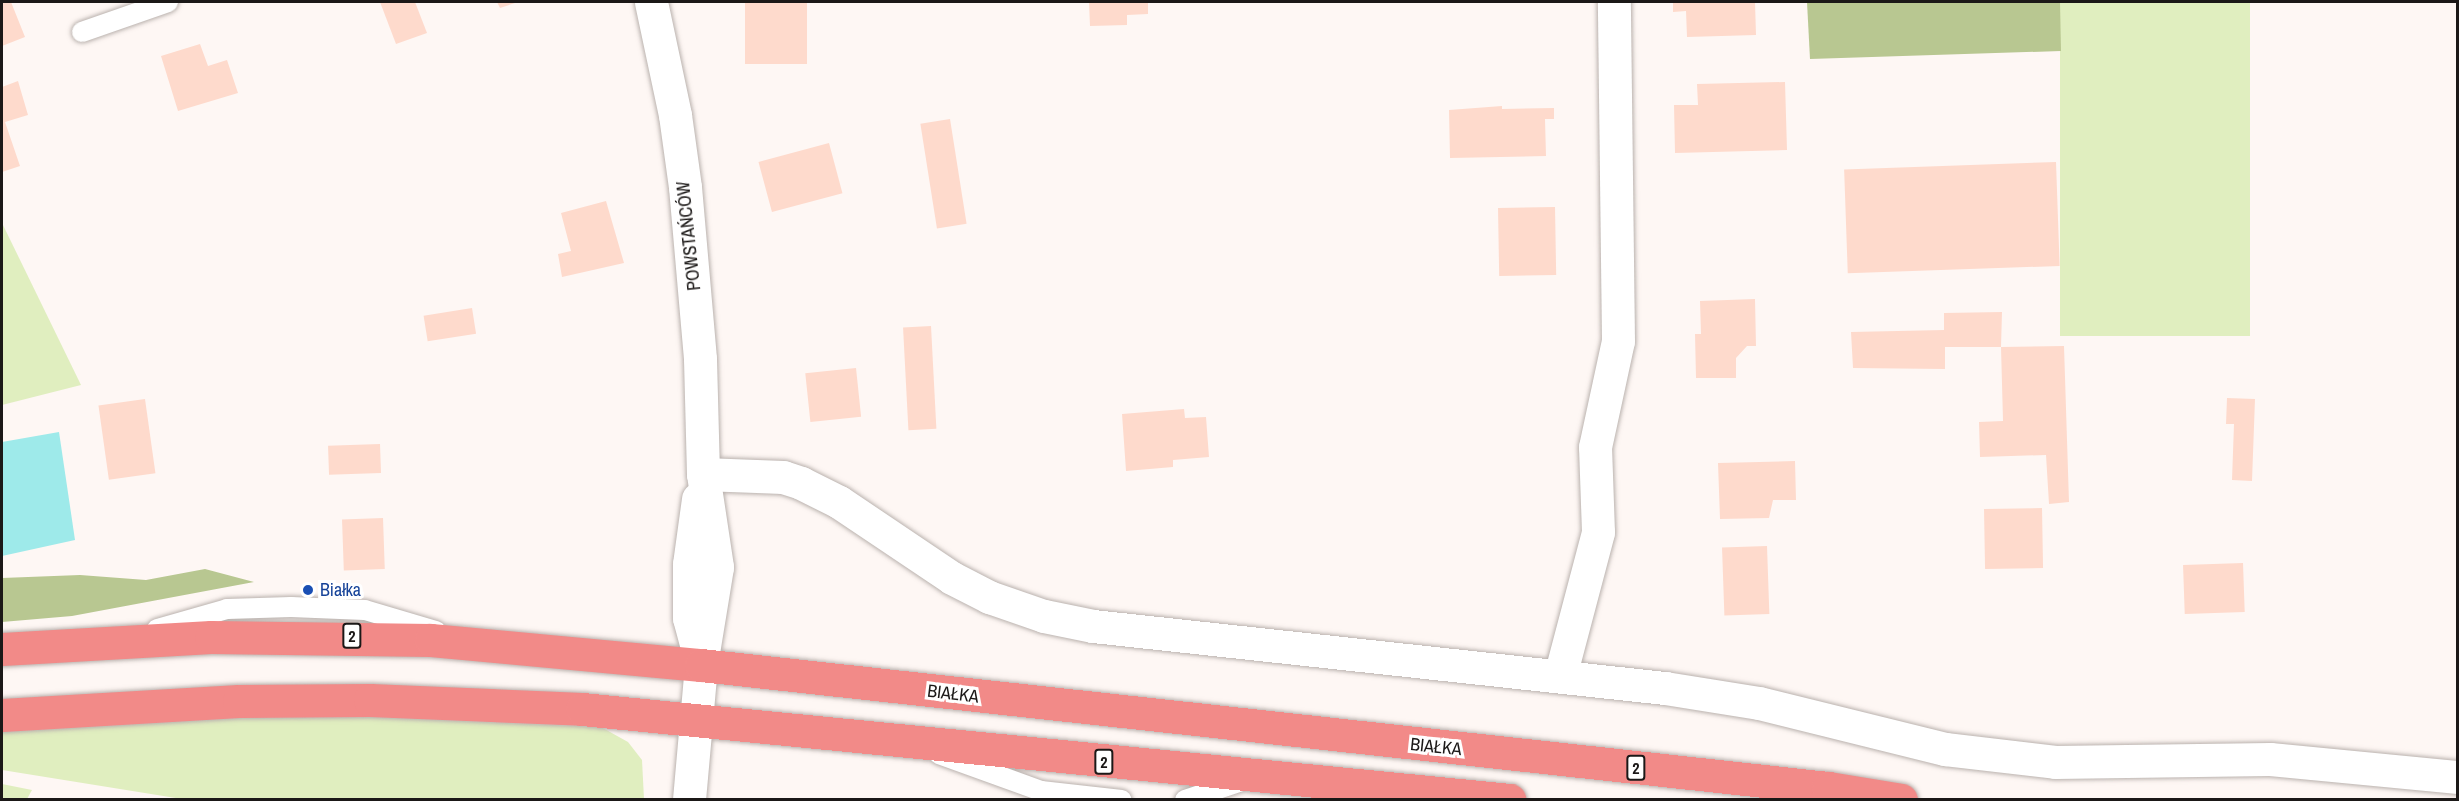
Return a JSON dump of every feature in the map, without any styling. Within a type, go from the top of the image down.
[{"type":"highway","name":"BIAŁKA","points":[[2,649],[118,641],[322,636],[482,644],[701,665],[1816,787],[1901,800]]},
{"type":"highway","name":"2","points":[[2,715],[192,703],[370,700],[582,709],[1257,777],[1510,800]]},
{"type":"street","name":"POWSTAŃCÓW","points":[[651,2],[685,187],[700,359],[704,474],[689,564],[689,618],[701,665],[689,800]]},
{"type":"street","points":[[1560,676],[1598,532],[1595,447],[1618,341],[1614,2]]},
{"type":"street","points":[[704,474],[783,477],[801,483],[839,502],[952,578],[989,597],[1044,616],[1093,626],[1560,676],[1760,703],[1945,749],[2033,759],[2270,759],[2457,777]]},
{"type":"lane","points":[[81,32],[168,2]]},
{"type":"lane","points":[[905,742],[1041,791],[1122,800]]},
{"type":"lane","points":[[1185,800],[1257,777]]},
{"type":"green space","points":[[1807,2],[2060,2],[2061,51],[1810,59]]},
{"type":"green space","points":[[2060,2],[2250,2],[2250,336],[2060,336]]},
{"type":"green space","points":[[2,223],[81,385],[2,405]]},
{"type":"green space","points":[[205,569],[254,582],[72,616],[2,622],[2,578],[80,575],[146,580]]},
{"type":"green space","points":[[373,717],[601,727],[628,742],[642,760],[644,799],[182,799],[2,770],[2,732],[239,718]]},
{"type":"green space","points":[[2,784],[32,790],[27,799],[2,799]]},
{"type":"water","points":[[59,432],[75,540],[2,556],[2,442]]},
{"type":"building","points":[[2,2],[11,2],[25,37],[2,46]]},
{"type":"building","points":[[380,2],[415,2],[427,33],[396,44]]},
{"type":"building","points":[[497,2],[518,2],[500,8]]},
{"type":"building","points":[[745,2],[807,2],[807,64],[745,64]]},
{"type":"building","points":[[1089,2],[1148,2],[1148,14],[1127,15],[1127,25],[1090,26]]},
{"type":"building","points":[[1673,2],[1755,2],[1756,35],[1687,37],[1686,11],[1673,12]]},
{"type":"building","points":[[200,44],[208,66],[227,60],[238,93],[178,111],[161,56]]},
{"type":"building","points":[[18,81],[28,115],[5,122],[20,166],[2,172],[2,87]]},
{"type":"building","points":[[1785,82],[1787,150],[1675,153],[1674,105],[1698,105],[1697,84]]},
{"type":"building","points":[[1502,106],[1502,109],[1554,108],[1554,119],[1545,119],[1546,156],[1450,158],[1449,110]]},
{"type":"building","points":[[950,119],[967,224],[937,228],[920,124]]},
{"type":"building","points":[[829,143],[842,193],[772,212],[758,162]]},
{"type":"building","points":[[2056,162],[2060,266],[1848,273],[1844,169]]},
{"type":"building","points":[[606,201],[624,263],[562,277],[558,254],[571,251],[561,213]]},
{"type":"building","points":[[1555,207],[1556,275],[1499,276],[1498,208]]},
{"type":"building","points":[[1755,299],[1756,346],[1747,346],[1736,358],[1736,378],[1696,378],[1695,334],[1701,334],[1700,301]]},
{"type":"building","points":[[472,308],[476,334],[428,341],[424,316]]},
{"type":"building","points":[[2002,312],[2001,347],[1945,347],[1945,369],[1853,368],[1851,332],[1944,330],[1944,313]]},
{"type":"building","points":[[931,326],[936,429],[908,430],[903,327]]},
{"type":"building","points":[[2064,346],[2069,502],[2049,504],[2046,455],[1980,457],[1979,422],[2003,421],[2001,347]]},
{"type":"building","points":[[856,368],[861,417],[810,422],[805,373]]},
{"type":"building","points":[[2227,398],[2255,399],[2252,481],[2232,480],[2234,424],[2226,424]]},
{"type":"building","points":[[145,399],[155,473],[109,480],[98,406]]},
{"type":"building","points":[[1184,409],[1185,418],[1206,417],[1209,457],[1173,460],[1173,467],[1126,471],[1122,414]]},
{"type":"building","points":[[380,444],[381,473],[329,475],[328,446]]},
{"type":"building","points":[[1795,461],[1796,500],[1773,500],[1769,518],[1720,519],[1718,463]]},
{"type":"building","points":[[2042,508],[2043,568],[1985,569],[1984,509]]},
{"type":"building","points":[[383,518],[385,569],[344,570],[342,519]]},
{"type":"building","points":[[1767,546],[1769,614],[1724,616],[1722,548]]},
{"type":"building","points":[[2243,563],[2245,612],[2185,614],[2183,565]]},
{"type":"place","name":"Białka","points":[[308,590]]}]
